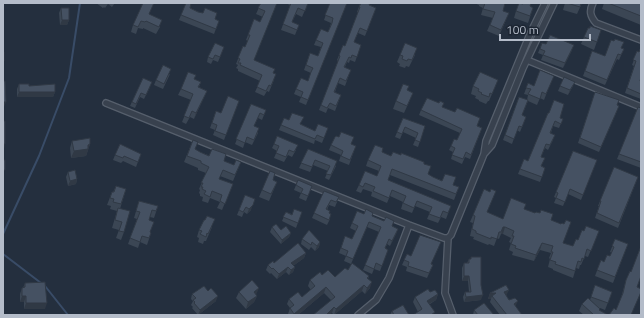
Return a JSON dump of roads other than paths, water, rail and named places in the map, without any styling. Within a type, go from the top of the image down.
[{"type":"street","points":[[453,315],[445,293],[448,238],[484,154],[489,134],[530,34],[545,3]]},
{"type":"street","points":[[484,154],[492,145],[527,60],[554,3]]},
{"type":"street","points":[[593,3],[590,9],[592,17],[596,23],[641,40]]},
{"type":"street","points":[[527,60],[641,107]]},
{"type":"street","points":[[106,104],[409,225],[444,238],[448,238]]},
{"type":"street","points":[[358,315],[376,300],[389,278],[409,225]]},
{"type":"waterway","points":[[3,234],[39,156],[69,78],[80,3]]},
{"type":"waterway","points":[[3,254],[41,283]]},
{"type":"waterway","points":[[45,286],[68,315]]}]
